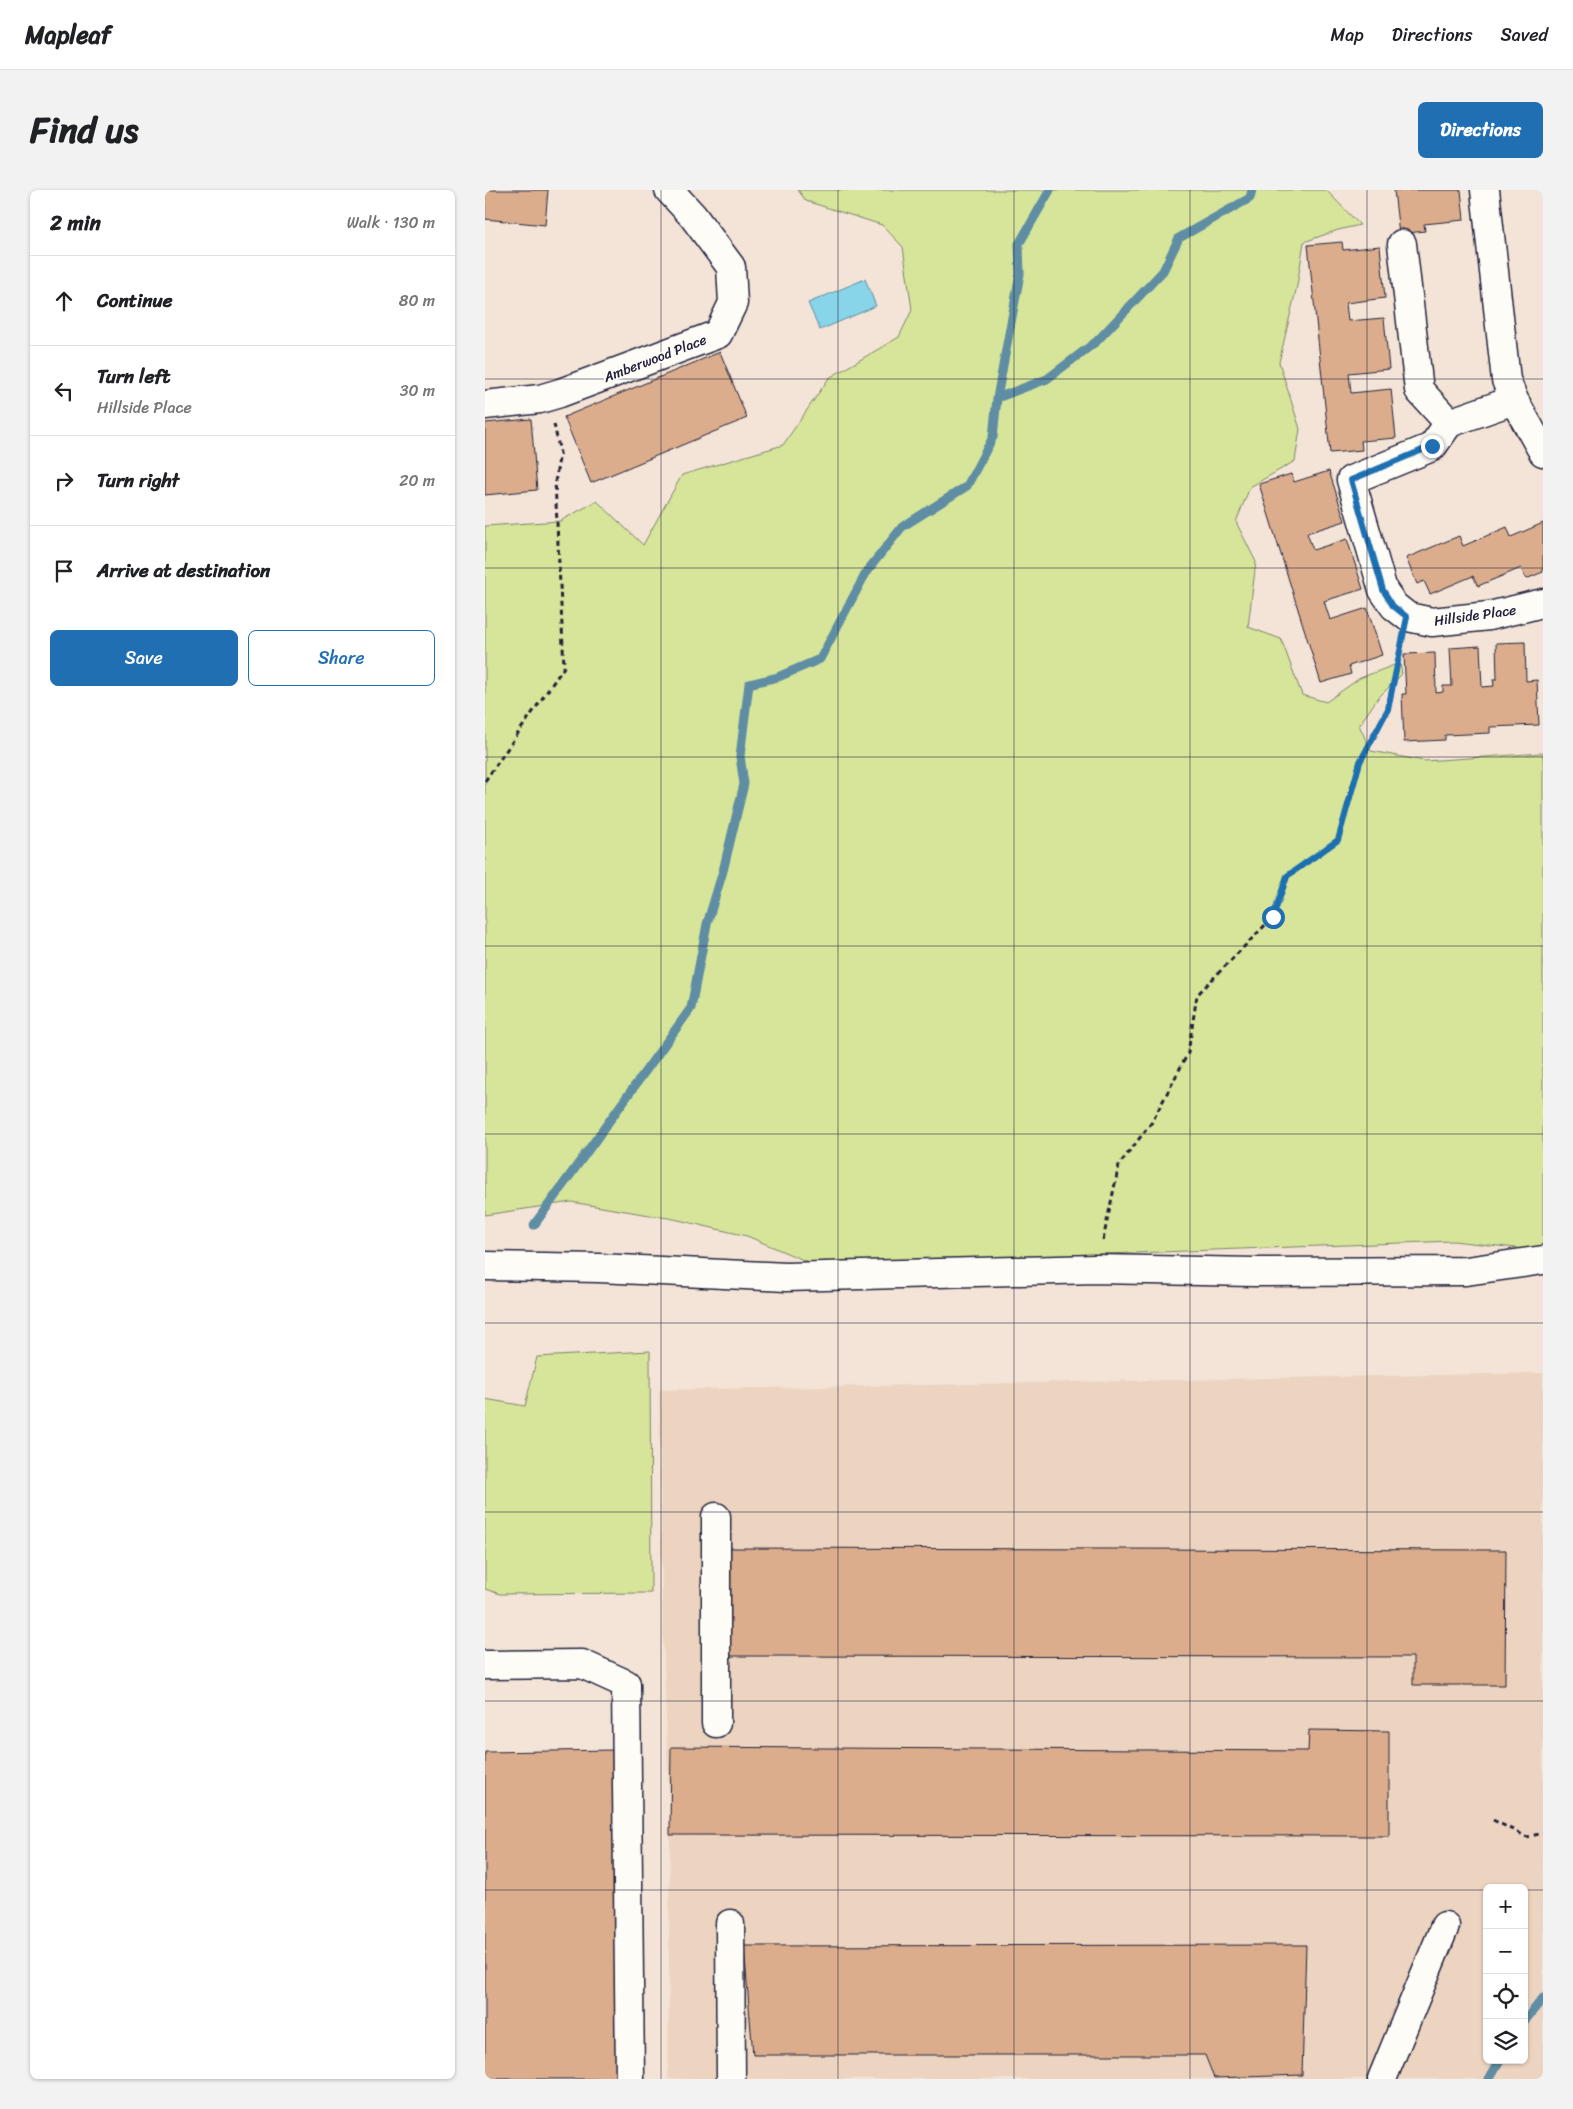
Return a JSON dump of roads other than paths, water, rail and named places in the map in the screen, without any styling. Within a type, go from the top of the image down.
[{"type":"street","name":"Amberwood Place","points":[[485,404],[540,399],[560,393],[718,334],[733,303],[731,267],[693,216],[669,190]]},
{"type":"street","points":[[1485,190],[1506,380],[1514,400],[1543,452]]},
{"type":"street","points":[[1402,244],[1419,390],[1449,423],[1514,400]]},
{"type":"street","name":"Hillside Place","points":[[1449,423],[1432,446],[1351,480],[1383,590],[1393,606],[1407,617],[1432,622],[1489,616],[1543,603]]},
{"type":"street","points":[[485,1266],[599,1268],[786,1277],[1096,1269],[1254,1272],[1466,1271],[1543,1260]]},
{"type":"street","points":[[715,1517],[716,1723]]},
{"type":"street","points":[[485,1665],[582,1664],[626,1684],[630,2079]]},
{"type":"street","points":[[730,1924],[731,2079]]},
{"type":"street","points":[[1382,2079],[1445,1926]]},
{"type":"water","points":[[865,279],[876,306],[820,330],[808,303]]},
{"type":"waterway","points":[[534,1225],[691,1008],[707,924],[723,871],[744,784],[740,756],[749,684],[778,677],[820,659],[867,571],[902,527],[967,486],[993,437],[997,398],[1020,274],[1019,244],[1050,190]]},
{"type":"waterway","points":[[997,398],[1047,379],[1097,341],[1163,271],[1179,238],[1250,198],[1252,190]]},
{"type":"waterway","points":[[1526,2019],[1543,1998]]},
{"type":"waterway","points":[[1489,2079],[1498,2064]]}]
